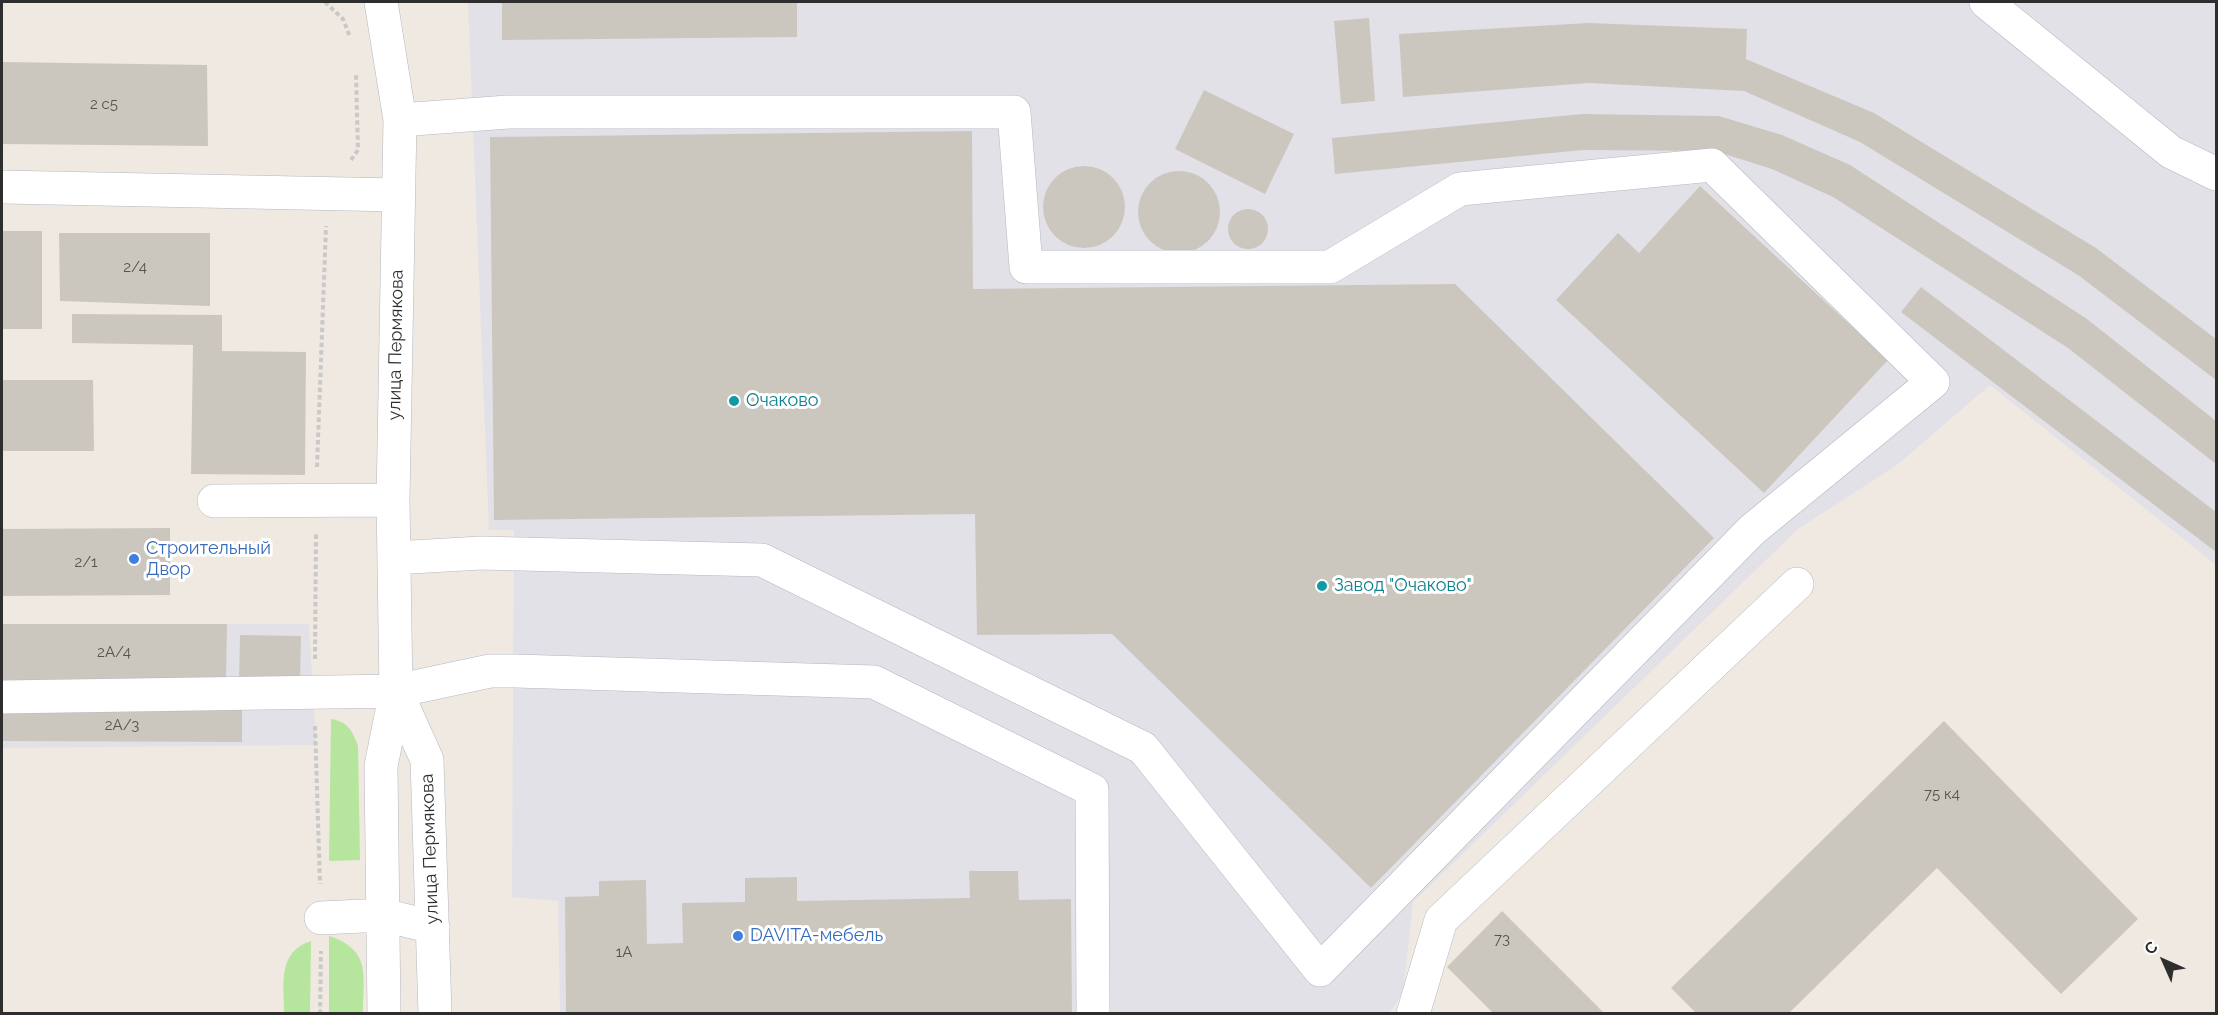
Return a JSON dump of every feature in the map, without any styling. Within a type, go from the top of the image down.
[{"type":"street","name":"улица Пермякова","points":[[381,2],[400,120],[393,500],[396,691],[381,765],[384,1014]]},
{"type":"street","points":[[1986,2],[2171,152],[2217,174]]},
{"type":"street","points":[[394,558],[481,553],[762,560],[1143,748],[1320,970],[1752,531],[1932,382],[1712,165],[1460,189],[1330,267],[1026,267],[1014,112],[508,112],[400,120]]},
{"type":"street","points":[[2,187],[398,195]]},
{"type":"street","points":[[214,501],[393,500]]},
{"type":"street","points":[[1413,1014],[1441,920],[1797,584]]},
{"type":"street","points":[[2,696],[396,691],[490,671],[874,682],[1092,790],[1093,1014]]},
{"type":"street","name":"улица Пермякова","points":[[396,691],[427,760],[435,1014]]},
{"type":"street","points":[[321,918],[383,915],[433,927]]},
{"type":"shaded area","points":[[468,2],[2216,2],[2216,565],[1990,385],[1897,465],[1798,529],[1413,902],[1403,993],[1389,1013],[560,1013],[558,901],[512,897],[514,530],[489,530]]},
{"type":"shaded area","points":[[2,624],[309,624],[316,745],[2,748]]},
{"type":"green space","points":[[331,719],[342,722],[349,728],[358,746],[360,860],[329,861]]},
{"type":"green space","points":[[329,936],[343,942],[359,957],[364,976],[363,1013],[329,1013]]},
{"type":"green space","points":[[311,941],[310,1013],[284,1013],[284,980],[288,961],[292,953],[300,946]]},
{"type":"building","points":[[502,2],[797,2],[797,37],[502,40]]},
{"type":"building","points":[[1369,18],[1375,101],[1341,104],[1334,21]]},
{"type":"building","points":[[1588,23],[1747,29],[1746,59],[1874,113],[2096,248],[2216,339],[2216,380],[2078,275],[1860,142],[1744,91],[1589,83],[1403,97],[1399,34]]},
{"type":"building","points":[[2,62],[207,65],[208,146],[2,144]]},
{"type":"building","points":[[1204,90],[1294,134],[1265,194],[1175,149]]},
{"type":"building","points":[[1582,114],[1719,116],[1782,135],[1850,165],[2087,319],[2216,421],[2216,464],[2068,348],[1833,197],[1772,169],[1715,151],[1583,150],[1335,174],[1332,138]]},
{"type":"building","name":"Завод \"Очаково\"","points":[[972,131],[973,289],[1455,284],[1714,538],[1371,888],[1112,634],[977,635],[975,514],[494,520],[490,137]]},
{"type":"building","points":[[1084,166],[1100,169],[1113,178],[1122,191],[1125,207],[1122,223],[1113,236],[1100,245],[1084,248],[1068,245],[1055,236],[1046,223],[1043,207],[1046,191],[1055,178],[1068,169]]},
{"type":"building","points":[[1179,171],[1195,174],[1208,183],[1217,196],[1220,212],[1217,228],[1208,241],[1195,250],[1179,253],[1163,250],[1150,241],[1141,228],[1138,212],[1141,196],[1150,183],[1163,174]]},
{"type":"building","points":[[1700,186],[1888,360],[1764,493],[1556,300],[1618,233],[1639,253]]},
{"type":"building","points":[[1248,209],[1256,210],[1262,215],[1267,221],[1267,237],[1262,243],[1256,248],[1248,249],[1240,248],[1234,243],[1229,237],[1228,229],[1229,221],[1234,215],[1240,210]]},
{"type":"building","points":[[2,231],[42,231],[42,329],[2,329]]},
{"type":"building","points":[[59,233],[210,233],[210,306],[60,301]]},
{"type":"building","points":[[1921,287],[2216,512],[2216,552],[1901,312]]},
{"type":"building","points":[[72,314],[222,315],[222,351],[306,352],[305,475],[191,474],[193,345],[72,343]]},
{"type":"building","points":[[2,380],[93,380],[94,451],[2,451]]},
{"type":"building","points":[[170,528],[170,595],[2,596],[2,529]]},
{"type":"building","points":[[2,624],[227,624],[226,681],[2,680]]},
{"type":"building","points":[[240,635],[301,636],[300,682],[239,681]]},
{"type":"building","points":[[2,709],[242,709],[242,742],[2,741]]},
{"type":"building","points":[[1944,721],[2138,919],[2061,994],[1937,868],[1788,1014],[1697,1014],[1671,988]]},
{"type":"building","points":[[969,871],[1018,871],[1019,900],[1071,899],[1072,1014],[566,1014],[565,897],[599,896],[599,881],[646,880],[647,944],[683,943],[682,903],[745,902],[745,878],[797,877],[797,901],[970,898]]},
{"type":"building","points":[[1502,911],[1605,1014],[1494,1014],[1447,967]]},
{"type":"place","name":"Очаково","points":[[734,401]]},
{"type":"place","name":"Строительный Двор","points":[[134,559]]},
{"type":"place","name":"Завод \"Очаково\"","points":[[1322,586]]},
{"type":"place","name":"DAVITA-мебель","points":[[738,936]]}]
